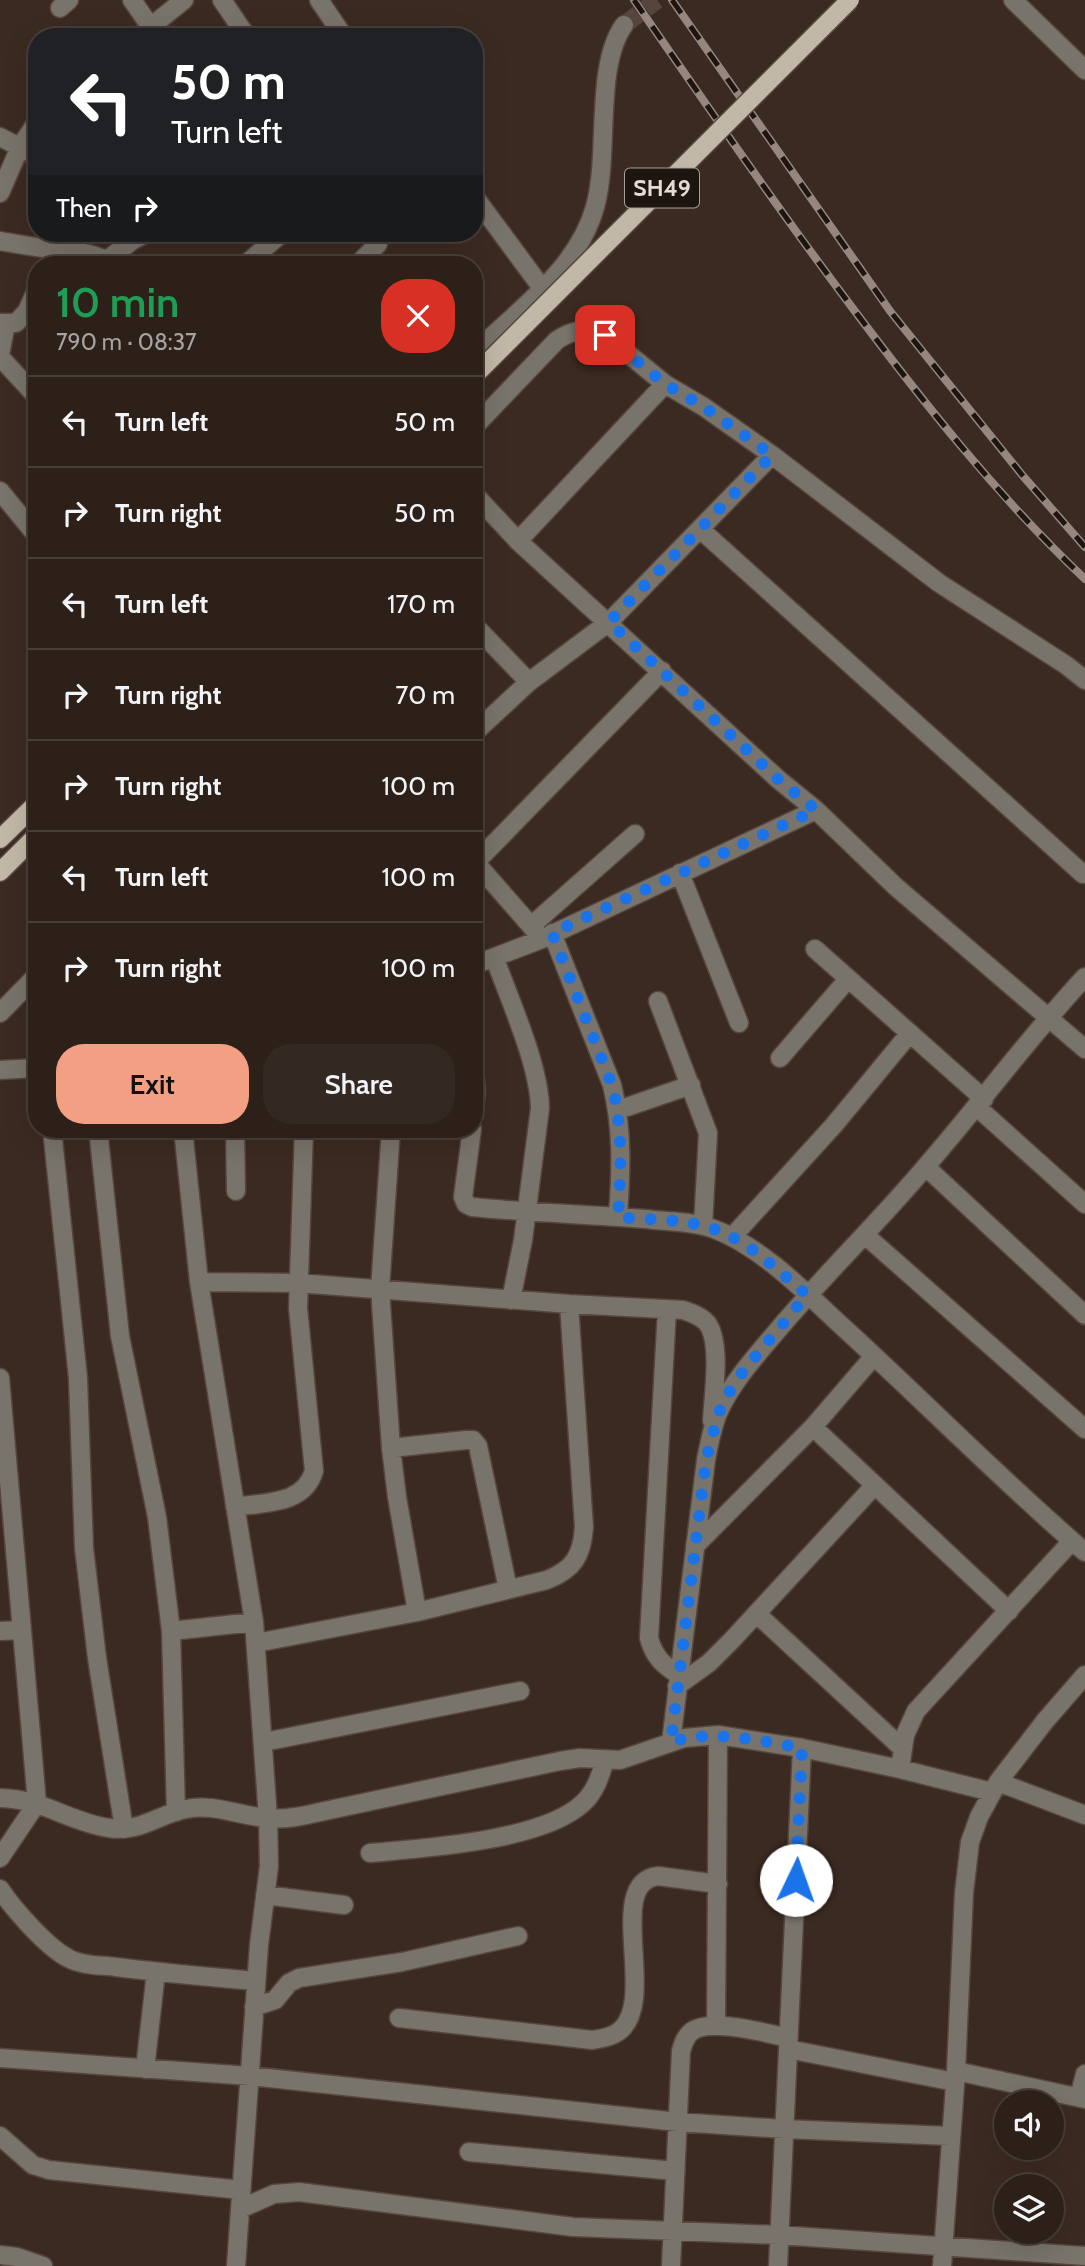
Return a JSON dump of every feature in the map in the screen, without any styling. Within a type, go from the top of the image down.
[{"type":"main road","name":"SH49","points":[[483,367],[850,0]]},
{"type":"main road","points":[[0,839],[28,812]]},
{"type":"main road","points":[[0,872],[28,844]]},
{"type":"street","points":[[132,0],[142,28]]},
{"type":"street","points":[[149,28],[184,0]]},
{"type":"street","points":[[222,0],[241,28]]},
{"type":"street","points":[[319,0],[338,28]]},
{"type":"street","points":[[1013,0],[1085,70]]},
{"type":"street","points":[[483,344],[542,288],[580,243],[594,209],[603,162],[607,82],[612,51],[616,35],[624,25]]},
{"type":"street","points":[[0,193],[28,135]]},
{"type":"street","points":[[0,137],[28,151]]},
{"type":"street","points":[[483,208],[542,288]]},
{"type":"street","points":[[0,241],[48,256]]},
{"type":"street","points":[[116,256],[131,242]]},
{"type":"street","points":[[255,256],[272,242]]},
{"type":"street","points":[[366,256],[378,244]]},
{"type":"street","points":[[54,256],[72,250],[91,256]]},
{"type":"street","points":[[28,306],[16,323],[3,323],[0,356],[28,387]]},
{"type":"street","points":[[483,418],[557,340],[569,332],[593,331],[605,335],[665,384],[704,407],[772,455],[911,562],[1085,680]]},
{"type":"street","points":[[519,541],[665,384]]},
{"type":"street","points":[[483,725],[529,682],[609,622],[772,455]]},
{"type":"street","points":[[0,491],[28,525]]},
{"type":"street","points":[[483,503],[519,541],[779,780],[816,810],[896,887],[1085,1049]]},
{"type":"street","points":[[701,528],[1083,874]]},
{"type":"street","points":[[483,634],[529,682]]},
{"type":"street","points":[[483,856],[662,671]]},
{"type":"street","points":[[483,962],[816,810]]},
{"type":"street","points":[[542,933],[635,834]]},
{"type":"street","points":[[483,872],[542,933],[608,1076],[618,1110],[621,1138],[618,1217]]},
{"type":"street","points":[[680,873],[738,1023]]},
{"type":"street","points":[[815,949],[910,1033],[1085,1204]]},
{"type":"street","points":[[495,958],[540,1094],[539,1122],[523,1240],[511,1300]]},
{"type":"street","points":[[711,1436],[718,1414],[744,1370],[807,1295],[926,1167],[981,1103],[1048,1017],[1085,977]]},
{"type":"street","points":[[780,1058],[848,979]]},
{"type":"street","points":[[0,1013],[28,984]]},
{"type":"street","points":[[658,1001],[708,1133],[703,1226]]},
{"type":"street","points":[[732,1237],[834,1125],[910,1033]]},
{"type":"street","points":[[0,1070],[28,1068]]},
{"type":"street","points":[[618,1110],[691,1085]]},
{"type":"street","points":[[53,1138],[78,1378],[84,1548],[97,1658],[124,1829]]},
{"type":"street","points":[[99,1138],[120,1336],[157,1517],[171,1632],[176,1812]]},
{"type":"street","points":[[184,1138],[199,1282],[254,1622],[270,1845],[254,2007],[236,2266]]},
{"type":"street","points":[[234,1138],[236,1191]]},
{"type":"street","points":[[235,1507],[290,1498],[302,1493],[310,1484],[314,1459],[298,1283],[304,1138]]},
{"type":"street","points":[[390,1138],[380,1289],[391,1448],[417,1612]]},
{"type":"street","points":[[471,1138],[463,1197],[466,1204],[472,1208],[618,1217],[703,1226],[732,1237],[807,1295],[1079,1546],[1010,1611],[924,1700],[909,1723],[900,1769]]},
{"type":"street","points":[[926,1167],[1085,1315]]},
{"type":"street","points":[[865,1235],[1085,1429]]},
{"type":"street","points":[[199,1282],[298,1283],[683,1310],[705,1321],[712,1331],[715,1347],[711,1436],[671,1742]]},
{"type":"street","points":[[256,1643],[417,1612],[547,1580],[564,1573],[583,1544],[584,1527],[569,1304]]},
{"type":"street","points":[[667,1310],[649,1639],[657,1658],[678,1681]]},
{"type":"street","points":[[695,1546],[813,1427],[874,1356]]},
{"type":"street","points":[[0,1378],[37,1803],[0,1858]]},
{"type":"street","points":[[813,1427],[1010,1611]]},
{"type":"street","points":[[391,1448],[474,1440],[478,1446],[508,1589]]},
{"type":"street","points":[[678,1681],[709,1663],[875,1485]]},
{"type":"street","points":[[757,1614],[902,1748]]},
{"type":"street","points":[[171,1632],[254,1622]]},
{"type":"street","points":[[0,1631],[22,1630]]},
{"type":"street","points":[[942,2266],[956,2077],[965,1870],[970,1842],[979,1817],[995,1787],[1045,1721],[1085,1675]]},
{"type":"street","points":[[264,1742],[520,1691]]},
{"type":"street","points":[[0,1798],[37,1803],[94,1825],[124,1829],[159,1820],[176,1812],[202,1807],[268,1818],[308,1815],[560,1761],[635,1756],[671,1742],[697,1736],[718,1735],[802,1748],[995,1787],[1085,1815]]},
{"type":"street","points":[[716,2026],[718,1735]]},
{"type":"street","points":[[778,2266],[802,1748]]},
{"type":"street","points":[[370,1853],[462,1844],[553,1822],[583,1804],[592,1794],[606,1760]]},
{"type":"street","points":[[399,2018],[592,2040],[617,2032],[627,2022],[634,2001],[633,1903],[640,1883],[649,1877],[658,1876],[718,1884]]},
{"type":"street","points":[[0,1889],[9,1902],[53,1947],[69,1959],[156,1972],[257,1981]]},
{"type":"street","points":[[265,1895],[344,1905]]},
{"type":"street","points":[[254,2007],[275,2000],[289,1983],[299,1978],[402,1962],[518,1936]]},
{"type":"street","points":[[145,2069],[156,1972]]},
{"type":"street","points":[[671,2266],[681,2051],[690,2032],[700,2026],[747,2029],[788,2044],[956,2077],[1082,2098],[1085,2074]]},
{"type":"street","points":[[0,2058],[250,2076],[678,2122],[950,2136]]},
{"type":"street","points":[[0,2136],[33,2165],[49,2170],[241,2190]]},
{"type":"street","points":[[469,2152],[676,2171]]},
{"type":"street","points":[[240,2209],[274,2194],[299,2192],[573,2227],[779,2235],[1085,2256]]},
{"type":"street","points":[[0,2255],[17,2257],[43,2266]]},
{"type":"tunnel","points":[[624,25],[657,0]]},
{"type":"railway","points":[[634,0],[795,230],[906,378],[992,482],[1085,579]]},
{"type":"railway","points":[[672,0],[890,311],[1023,476],[1085,547]]},
{"type":"route","points":[[605,335],[665,384],[704,407],[772,455],[609,622],[779,780],[816,810],[552,933],[612,1085],[618,1110],[621,1164],[618,1217],[713,1228],[753,1250],[807,1295],[731,1389],[718,1414],[711,1436],[671,1742],[697,1736],[718,1735],[802,1748],[796,1880]]}]
